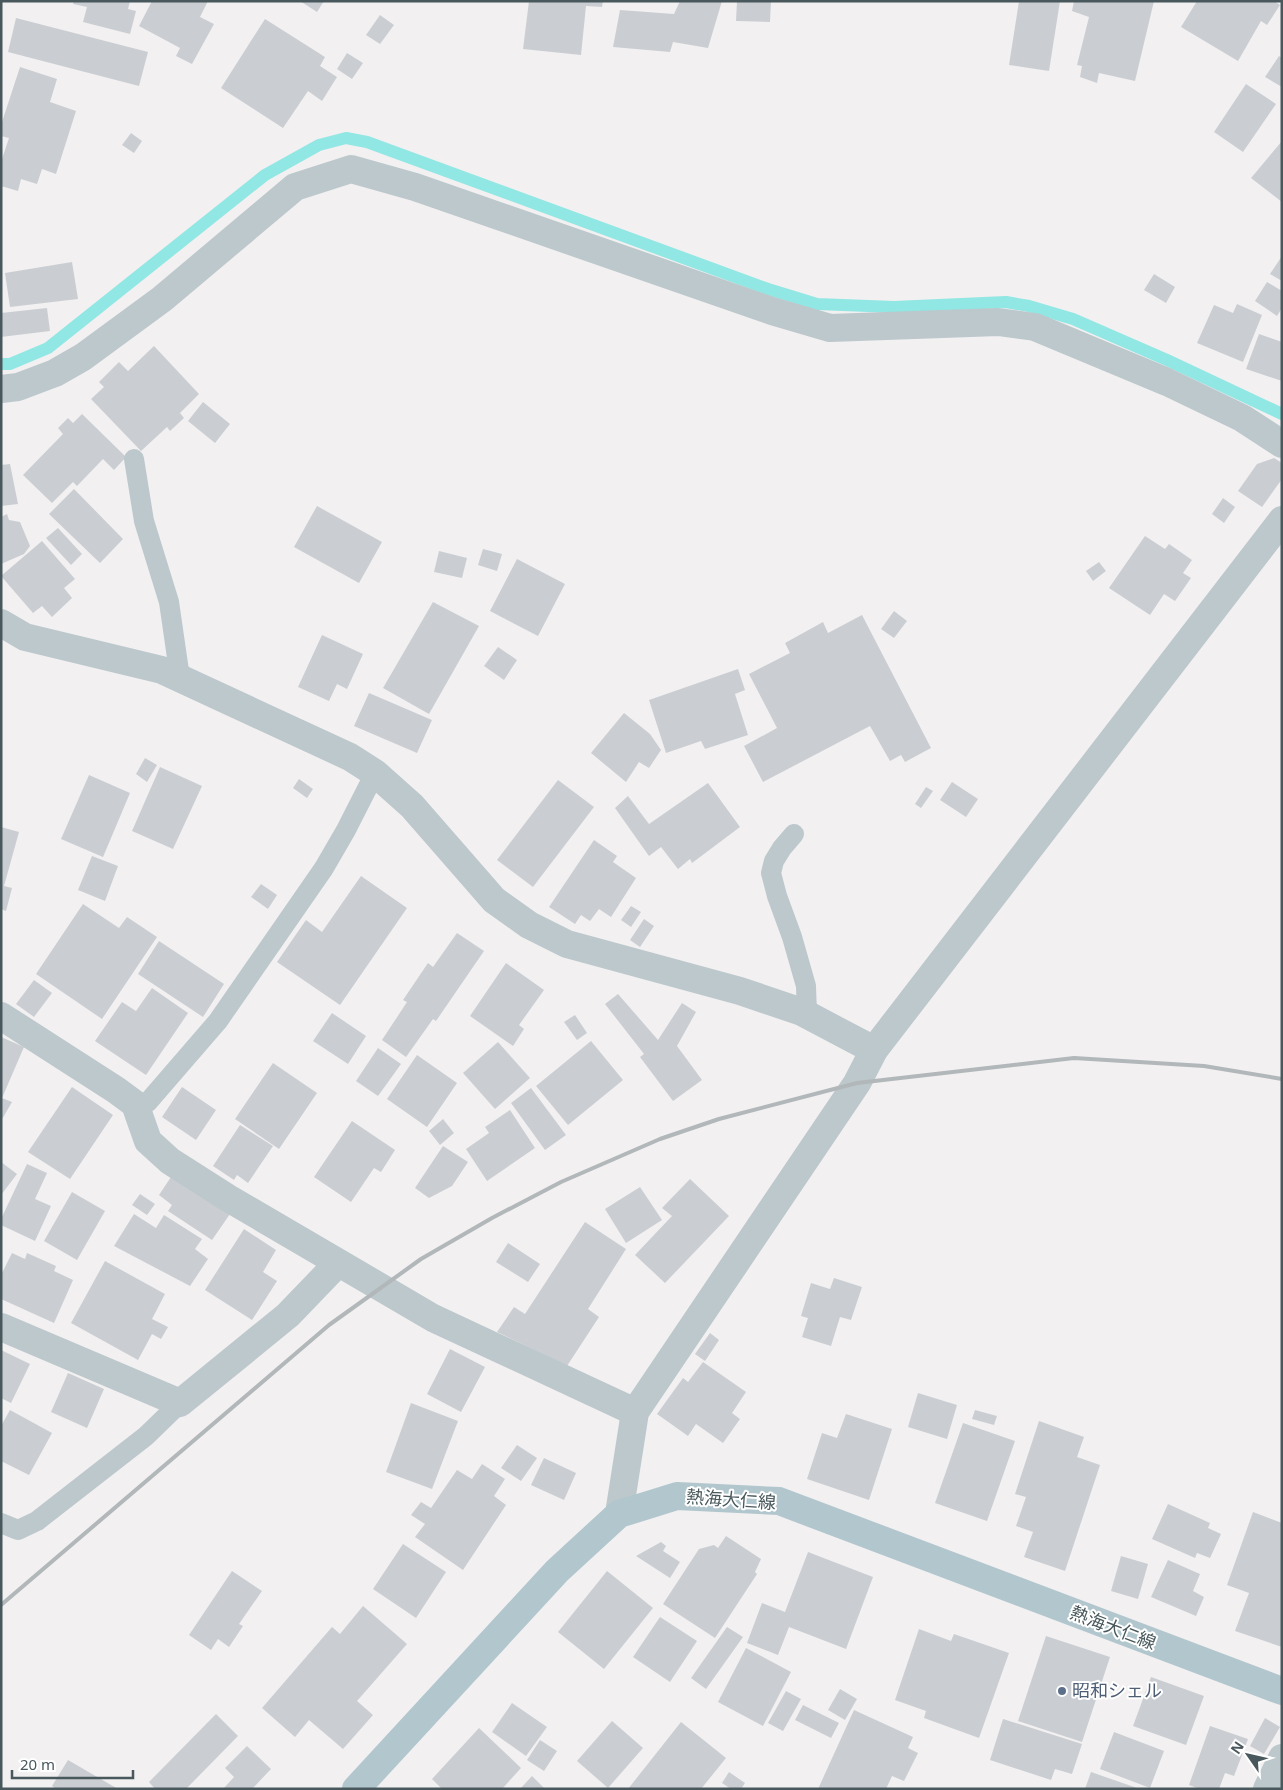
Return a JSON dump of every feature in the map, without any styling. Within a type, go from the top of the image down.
[{"type":"main road","name":"熱海大仁線","points":[[356,1789],[557,1571],[618,1514],[677,1496],[778,1501],[1282,1691]]},
{"type":"street","points":[[1,389],[18,387],[55,372],[83,357],[162,299],[295,187],[350,169],[415,187],[772,311],[830,328],[998,322],[1035,327],[1167,382],[1242,418],[1282,444]]},
{"type":"street","points":[[618,1514],[636,1412],[857,1082],[874,1050],[1282,520]]},
{"type":"street","points":[[1,623],[25,637],[162,670],[350,757],[375,773],[412,806],[494,900],[529,925],[567,944],[740,991],[806,1014],[874,1050]]},
{"type":"street","points":[[1,1016],[135,1104],[148,1141],[170,1161],[433,1318],[636,1412]]},
{"type":"street","points":[[1,1327],[180,1403],[288,1315],[338,1263]]},
{"type":"street","points":[[1267,1789],[1282,1758]]},
{"type":"lane","points":[[134,459],[144,521],[169,602],[180,678]]},
{"type":"lane","points":[[137,1108],[148,1102],[218,1021],[324,868],[375,773]]},
{"type":"lane","points":[[794,834],[774,861],[771,873],[806,986],[806,1014]]},
{"type":"lane","points":[[1,1523],[18,1530],[37,1521],[146,1436],[180,1403]]},
{"type":"building","points":[[74,1],[130,1],[128,9],[136,11],[130,34],[83,22],[87,7],[73,4]]},
{"type":"building","points":[[152,1],[208,1],[200,17],[214,24],[192,64],[176,56],[180,48],[139,26]]},
{"type":"building","points":[[300,1],[324,1],[317,12]]},
{"type":"building","points":[[529,1],[603,1],[602,7],[586,6],[581,55],[523,49]]},
{"type":"building","points":[[680,1],[722,1],[708,48],[673,42],[670,52],[613,47],[620,10],[674,14]]},
{"type":"building","points":[[737,1],[771,1],[770,22],[736,21]]},
{"type":"building","points":[[1019,1],[1060,1],[1049,71],[1009,65]]},
{"type":"building","points":[[1074,1],[1154,1],[1135,81],[1099,73],[1097,83],[1080,77],[1082,66],[1077,65],[1089,17],[1072,11]]},
{"type":"building","points":[[1197,1],[1274,1],[1280,5],[1267,25],[1261,21],[1238,61],[1181,27]]},
{"type":"building","points":[[380,15],[394,25],[380,44],[366,35]]},
{"type":"building","points":[[16,18],[148,52],[139,86],[8,52]]},
{"type":"building","points":[[265,19],[325,57],[320,66],[337,77],[322,101],[308,91],[283,128],[221,88]]},
{"type":"building","points":[[347,53],[363,63],[352,79],[337,69]]},
{"type":"building","points":[[1279,56],[1282,58],[1282,87],[1265,77]]},
{"type":"building","points":[[20,67],[57,79],[50,102],[76,111],[56,174],[42,169],[37,184],[21,179],[18,191],[1,186],[1,162],[9,138],[1,136],[1,125]]},
{"type":"building","points":[[1246,84],[1276,104],[1243,152],[1214,132]]},
{"type":"building","points":[[131,133],[142,141],[134,153],[122,145]]},
{"type":"building","points":[[1282,141],[1282,202],[1251,178]]},
{"type":"building","points":[[1282,256],[1282,281],[1270,274]]},
{"type":"building","points":[[72,262],[78,299],[10,307],[5,273]]},
{"type":"building","points":[[1154,274],[1175,287],[1166,303],[1144,290]]},
{"type":"building","points":[[1267,282],[1282,291],[1282,308],[1277,316],[1255,301]]},
{"type":"building","points":[[1237,304],[1262,315],[1243,362],[1197,343],[1214,305],[1233,313]]},
{"type":"building","points":[[47,308],[50,331],[1,337],[1,313]]},
{"type":"building","points":[[1259,334],[1282,342],[1282,381],[1246,369]]},
{"type":"building","points":[[154,346],[199,394],[180,413],[184,418],[170,431],[167,427],[141,451],[91,399],[104,387],[99,382],[119,362],[128,371]]},
{"type":"building","points":[[203,402],[230,424],[215,443],[188,421]]},
{"type":"building","points":[[82,414],[126,457],[114,470],[103,459],[77,486],[73,482],[52,503],[23,475],[63,434],[58,428],[68,418],[73,423]]},
{"type":"building","points":[[1274,458],[1282,463],[1282,479],[1262,507],[1238,491],[1257,464]]},
{"type":"building","points":[[10,464],[18,504],[1,506],[1,465]]},
{"type":"building","points":[[74,489],[123,539],[100,563],[49,514]]},
{"type":"building","points":[[1223,498],[1235,507],[1224,523],[1212,514]]},
{"type":"building","points":[[317,506],[382,542],[359,583],[294,547]]},
{"type":"building","points":[[7,514],[9,520],[20,522],[30,546],[24,554],[1,564],[1,517]]},
{"type":"building","points":[[58,528],[82,554],[71,565],[46,538]]},
{"type":"building","points":[[1145,536],[1165,549],[1169,544],[1192,560],[1183,573],[1191,578],[1175,601],[1164,594],[1150,615],[1109,588]]},
{"type":"building","points":[[42,541],[75,579],[64,588],[72,598],[52,617],[42,606],[33,613],[1,576]]},
{"type":"building","points":[[483,549],[502,554],[497,571],[478,565]]},
{"type":"building","points":[[439,551],[467,558],[462,578],[434,572]]},
{"type":"building","points":[[517,559],[565,584],[538,636],[490,611]]},
{"type":"building","points":[[1099,562],[1106,571],[1093,581],[1086,571]]},
{"type":"building","points":[[433,602],[479,626],[429,714],[383,688]]},
{"type":"building","points":[[894,611],[907,621],[894,638],[881,629]]},
{"type":"building","points":[[862,615],[931,748],[905,762],[901,755],[890,761],[870,726],[763,782],[744,746],[777,728],[749,674],[790,653],[785,643],[823,622],[828,633]]},
{"type":"building","points":[[322,635],[363,654],[347,689],[337,684],[329,701],[298,687]]},
{"type":"building","points":[[498,647],[517,660],[504,680],[484,666]]},
{"type":"building","points":[[738,669],[745,690],[735,694],[748,735],[705,749],[701,741],[666,753],[649,700]]},
{"type":"building","points":[[369,693],[432,720],[417,753],[354,726]]},
{"type":"building","points":[[624,713],[650,734],[661,750],[649,768],[639,762],[626,782],[591,753]]},
{"type":"building","points":[[145,758],[157,765],[147,782],[136,774]]},
{"type":"building","points":[[160,767],[202,786],[173,849],[132,831]]},
{"type":"building","points":[[89,775],[130,793],[103,857],[61,839]]},
{"type":"building","points":[[299,779],[313,789],[307,798],[293,788]]},
{"type":"building","points":[[558,780],[594,807],[533,887],[497,860]]},
{"type":"building","points":[[952,782],[978,799],[966,817],[940,800]]},
{"type":"building","points":[[708,783],[740,827],[692,863],[690,859],[678,869],[661,847],[649,856],[615,808],[628,796],[649,824]]},
{"type":"building","points":[[926,787],[933,791],[921,808],[915,804]]},
{"type":"building","points":[[1,827],[19,832],[4,886],[12,888],[6,911],[1,909]]},
{"type":"building","points":[[594,840],[617,856],[613,862],[636,878],[611,917],[599,909],[590,921],[581,915],[575,924],[549,907]]},
{"type":"building","points":[[92,856],[118,866],[105,901],[78,890]]},
{"type":"building","points":[[361,876],[407,908],[340,1005],[277,962],[306,920],[322,932]]},
{"type":"building","points":[[261,884],[277,895],[268,909],[251,897]]},
{"type":"building","points":[[83,904],[119,928],[127,917],[157,937],[102,1019],[36,974]]},
{"type":"building","points":[[631,906],[641,912],[631,927],[621,920]]},
{"type":"building","points":[[644,919],[654,926],[640,947],[630,940]]},
{"type":"building","points":[[457,933],[484,951],[436,1021],[433,1019],[406,1057],[382,1040],[407,1002],[403,1000],[428,963],[433,967]]},
{"type":"building","points":[[159,941],[224,984],[203,1017],[138,974]]},
{"type":"building","points":[[506,963],[544,990],[519,1025],[524,1029],[513,1046],[470,1016]]},
{"type":"building","points":[[34,980],[52,993],[34,1017],[16,1004]]},
{"type":"building","points":[[152,988],[188,1013],[146,1075],[95,1041],[122,1002],[136,1011]]},
{"type":"building","points":[[618,994],[658,1040],[682,1003],[696,1012],[677,1046],[702,1080],[673,1101],[640,1057],[644,1054],[605,1004]]},
{"type":"building","points":[[332,1013],[366,1036],[348,1064],[313,1041]]},
{"type":"building","points":[[575,1015],[587,1033],[577,1040],[564,1022]]},
{"type":"building","points":[[1,1037],[24,1047],[2,1098],[12,1102],[1,1121]]},
{"type":"building","points":[[591,1041],[623,1080],[568,1125],[536,1086]]},
{"type":"building","points":[[498,1042],[530,1078],[495,1109],[463,1073]]},
{"type":"building","points":[[378,1048],[401,1064],[378,1096],[356,1081]]},
{"type":"building","points":[[417,1055],[457,1083],[427,1127],[387,1099]]},
{"type":"building","points":[[273,1063],[317,1093],[279,1149],[235,1119]]},
{"type":"building","points":[[72,1087],[113,1115],[70,1179],[28,1152]]},
{"type":"building","points":[[182,1087],[216,1110],[196,1140],[162,1117]]},
{"type":"building","points":[[531,1088],[566,1135],[545,1150],[511,1103]]},
{"type":"building","points":[[510,1110],[535,1148],[487,1181],[466,1149],[489,1133],[485,1127]]},
{"type":"building","points":[[443,1119],[454,1133],[440,1145],[429,1131]]},
{"type":"building","points":[[352,1121],[395,1150],[381,1172],[374,1168],[351,1202],[314,1177]]},
{"type":"building","points":[[240,1125],[273,1146],[248,1183],[237,1175],[234,1180],[213,1166]]},
{"type":"building","points":[[443,1146],[468,1162],[452,1186],[429,1198],[415,1188]]},
{"type":"building","points":[[1,1162],[17,1174],[1,1195]]},
{"type":"building","points":[[27,1164],[47,1173],[35,1199],[51,1206],[35,1241],[1,1225],[1,1219]]},
{"type":"building","points":[[171,1177],[230,1214],[212,1240],[168,1211],[172,1205],[159,1195]]},
{"type":"building","points":[[690,1179],[729,1216],[665,1283],[635,1255],[672,1216],[662,1208]]},
{"type":"building","points":[[640,1187],[662,1220],[626,1243],[605,1209]]},
{"type":"building","points":[[72,1192],[105,1211],[77,1260],[44,1241]]},
{"type":"building","points":[[140,1194],[155,1204],[147,1215],[132,1205]]},
{"type":"building","points":[[134,1214],[156,1228],[164,1215],[202,1239],[195,1249],[208,1259],[190,1286],[114,1246]]},
{"type":"building","points":[[585,1222],[626,1249],[588,1309],[599,1317],[567,1366],[497,1332],[514,1307],[525,1314]]},
{"type":"building","points":[[244,1229],[276,1250],[263,1272],[277,1281],[252,1320],[205,1290]]},
{"type":"building","points":[[508,1243],[540,1264],[528,1282],[496,1262]]},
{"type":"building","points":[[12,1253],[25,1259],[27,1253],[56,1266],[54,1271],[73,1280],[54,1323],[1,1299],[1,1275]]},
{"type":"building","points":[[105,1261],[165,1294],[152,1319],[168,1327],[161,1339],[152,1334],[138,1360],[71,1323]]},
{"type":"building","points":[[834,1278],[862,1287],[851,1320],[840,1317],[831,1346],[802,1337],[808,1318],[801,1316],[811,1283],[830,1289]]},
{"type":"building","points":[[710,1333],[719,1340],[705,1361],[695,1354]]},
{"type":"building","points":[[450,1349],[485,1367],[461,1412],[427,1394]]},
{"type":"building","points":[[1,1350],[30,1364],[11,1403],[1,1398]]},
{"type":"building","points":[[703,1362],[746,1392],[732,1413],[740,1419],[723,1443],[696,1424],[688,1436],[657,1414],[683,1378],[688,1382]]},
{"type":"building","points":[[68,1373],[104,1389],[87,1428],[51,1412]]},
{"type":"building","points":[[918,1393],[957,1405],[947,1439],[908,1427]]},
{"type":"building","points":[[411,1403],[458,1421],[432,1489],[386,1472]]},
{"type":"building","points":[[10,1410],[52,1433],[29,1475],[1,1461],[1,1426]]},
{"type":"building","points":[[975,1410],[997,1416],[994,1425],[972,1419]]},
{"type":"building","points":[[846,1414],[892,1429],[869,1500],[807,1479],[822,1433],[837,1438]]},
{"type":"building","points":[[1039,1421],[1084,1437],[1077,1457],[1100,1465],[1065,1571],[1024,1557],[1033,1532],[1016,1526],[1026,1497],[1015,1494]]},
{"type":"building","points":[[963,1423],[1015,1441],[987,1521],[935,1503]]},
{"type":"building","points":[[517,1445],[537,1458],[521,1481],[501,1468]]},
{"type":"building","points":[[544,1458],[576,1473],[564,1500],[531,1485]]},
{"type":"building","points":[[482,1464],[505,1479],[494,1496],[506,1505],[463,1570],[415,1537],[425,1524],[411,1515],[421,1502],[431,1508],[457,1470],[472,1479]]},
{"type":"building","points":[[1168,1504],[1210,1523],[1208,1528],[1221,1534],[1210,1558],[1197,1553],[1195,1558],[1152,1539]]},
{"type":"building","points":[[1253,1512],[1282,1523],[1282,1647],[1235,1631],[1249,1593],[1227,1585]]},
{"type":"building","points":[[726,1536],[761,1559],[755,1572],[757,1574],[715,1638],[663,1604],[699,1549],[714,1545],[718,1548]]},
{"type":"building","points":[[661,1542],[666,1546],[663,1551],[680,1562],[670,1578],[636,1556]]},
{"type":"building","points":[[403,1544],[446,1572],[416,1618],[373,1589]]},
{"type":"building","points":[[808,1552],[873,1577],[846,1649],[789,1627],[778,1655],[747,1643],[762,1603],[785,1612]]},
{"type":"building","points":[[1121,1556],[1148,1564],[1138,1599],[1111,1591]]},
{"type":"building","points":[[1168,1560],[1200,1574],[1193,1591],[1204,1597],[1196,1616],[1151,1597]]},
{"type":"building","points":[[232,1571],[262,1591],[239,1624],[243,1626],[229,1647],[218,1639],[211,1650],[189,1635]]},
{"type":"building","points":[[607,1571],[653,1608],[604,1669],[558,1632]]},
{"type":"building","points":[[363,1606],[407,1644],[357,1701],[373,1715],[343,1749],[309,1720],[295,1737],[262,1708],[332,1627],[340,1634]]},
{"type":"building","points":[[660,1617],[697,1641],[670,1682],[633,1657]]},
{"type":"building","points":[[727,1627],[743,1637],[706,1689],[691,1678]]},
{"type":"building","points":[[919,1629],[951,1641],[954,1634],[1009,1653],[979,1738],[924,1718],[926,1711],[895,1700]]},
{"type":"building","points":[[1046,1636],[1110,1657],[1082,1742],[1018,1721]]},
{"type":"building","points":[[746,1648],[791,1672],[763,1726],[718,1702]]},
{"type":"building","points":[[1151,1677],[1204,1696],[1186,1745],[1133,1726]]},
{"type":"building","points":[[840,1689],[857,1699],[845,1720],[828,1710]]},
{"type":"building","points":[[786,1691],[801,1699],[783,1731],[768,1723]]},
{"type":"building","points":[[512,1703],[547,1727],[526,1756],[492,1732]]},
{"type":"building","points":[[803,1705],[839,1723],[831,1738],[795,1720]]},
{"type":"building","points":[[854,1710],[913,1737],[908,1748],[918,1753],[904,1781],[892,1776],[886,1789],[818,1789]]},
{"type":"building","points":[[216,1714],[238,1736],[186,1789],[155,1789],[149,1782]]},
{"type":"building","points":[[1265,1718],[1280,1727],[1264,1754],[1250,1746]]},
{"type":"building","points":[[1003,1719],[1082,1744],[1072,1774],[1055,1769],[1051,1780],[990,1760]]},
{"type":"building","points":[[612,1721],[643,1748],[608,1788],[577,1761]]},
{"type":"building","points":[[681,1722],[726,1758],[701,1789],[628,1789]]},
{"type":"building","points":[[1210,1726],[1248,1739],[1234,1776],[1225,1773],[1219,1789],[1200,1789],[1189,1785]]},
{"type":"building","points":[[479,1728],[521,1768],[502,1789],[442,1789],[432,1779]]},
{"type":"building","points":[[1114,1732],[1164,1751],[1150,1788],[1100,1769]]},
{"type":"building","points":[[540,1740],[557,1751],[544,1771],[527,1760]]},
{"type":"building","points":[[247,1746],[271,1769],[252,1789],[223,1789],[234,1777],[225,1768]]},
{"type":"building","points":[[68,1760],[118,1789],[56,1789],[52,1786]]},
{"type":"building","points":[[729,1772],[745,1783],[741,1789],[731,1789],[722,1783]]},
{"type":"building","points":[[1091,1772],[1137,1788],[1137,1789],[1085,1789]]},
{"type":"building","points":[[532,1776],[545,1789],[520,1789]]},
{"type":"waterway","points":[[1,364],[10,364],[48,348],[265,175],[319,145],[346,138],[367,142],[768,289],[817,304],[894,307],[1006,302],[1029,306],[1073,319],[1167,360],[1282,414]]},
{"type":"railway","points":[[1,1605],[329,1325],[421,1259],[492,1218],[561,1182],[660,1139],[719,1119],[857,1083],[1074,1058],[1204,1066],[1282,1079]]},
{"type":"place","name":"昭和シェル","points":[[1062,1691]]}]
